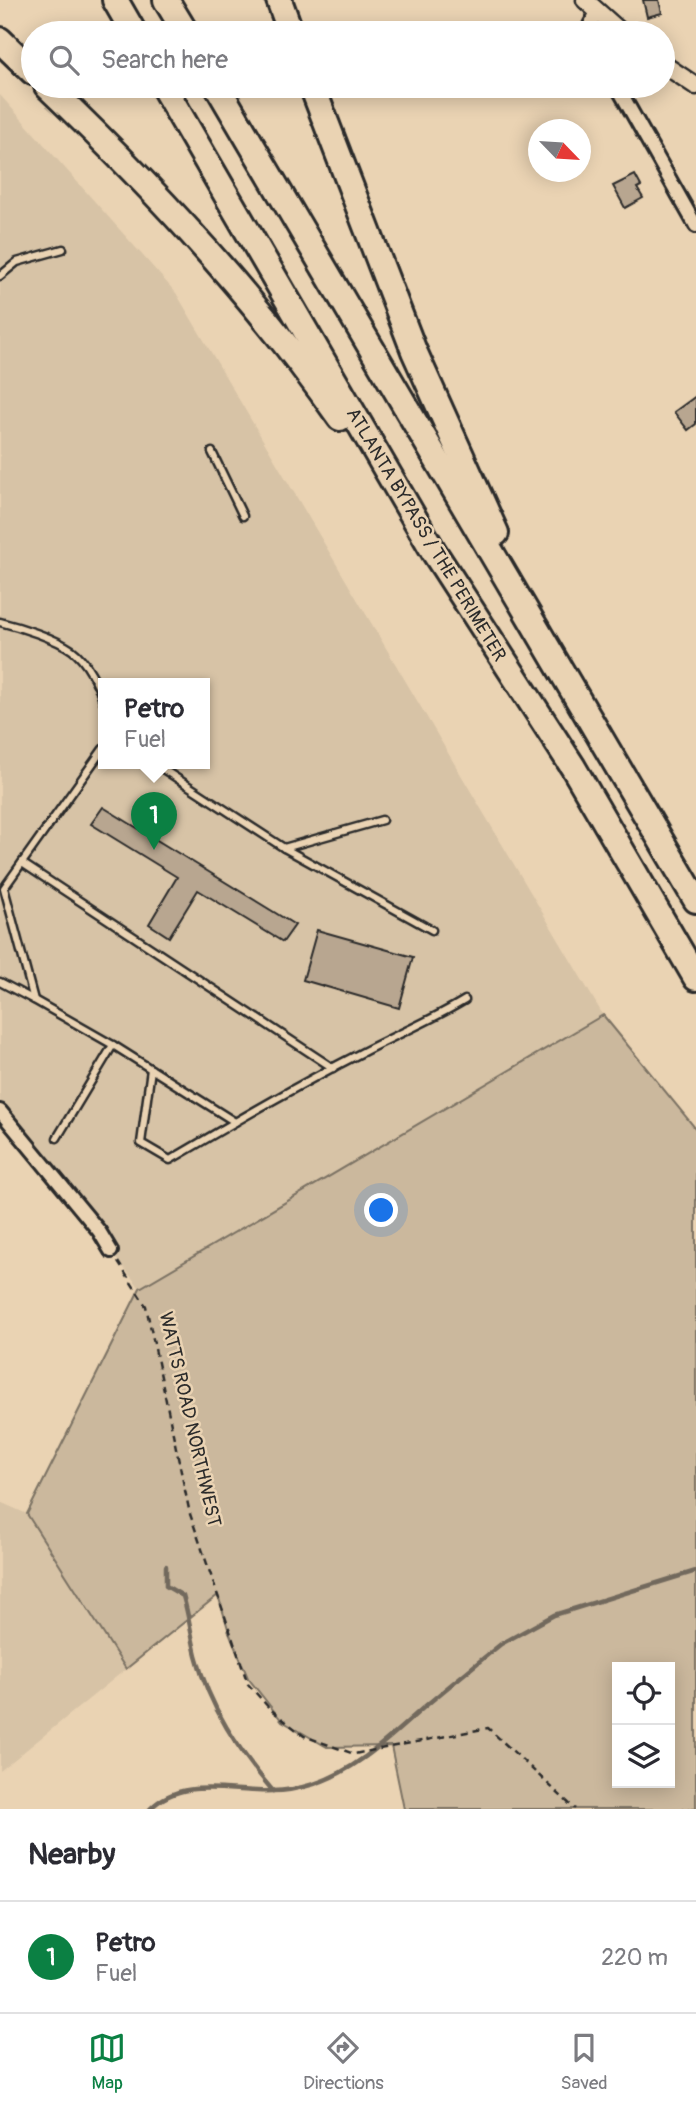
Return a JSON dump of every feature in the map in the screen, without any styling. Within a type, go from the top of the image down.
[{"type":"highway","points":[[115,0],[127,21]]},
{"type":"highway","points":[[166,0],[179,21]]},
{"type":"highway","points":[[279,0],[287,21]]},
{"type":"highway","points":[[0,40],[21,60]]},
{"type":"highway","points":[[60,98],[108,144],[250,301],[325,397],[434,552]]},
{"type":"highway","name":"ATLANTA BYPASS / THE PERIMETER","points":[[170,98],[434,552],[573,767],[696,978]]},
{"type":"highway","points":[[223,98],[696,900]]},
{"type":"highway","points":[[317,98],[414,351],[550,652]]},
{"type":"street","points":[[585,0],[608,21]]},
{"type":"street","points":[[592,21],[597,12]]},
{"type":"street","points":[[675,72],[696,86]]},
{"type":"street","points":[[624,98],[696,226]]},
{"type":"street","points":[[0,1111],[99,1231],[111,1251]]},
{"type":"lane","points":[[0,276],[17,262],[63,249]]},
{"type":"lane","points":[[212,452],[243,516]]},
{"type":"lane","points":[[0,622],[21,627],[73,650],[98,684]]},
{"type":"lane","points":[[34,1000],[4,888],[98,756]]},
{"type":"lane","points":[[163,769],[285,848],[432,930]]},
{"type":"lane","points":[[285,848],[382,820]]},
{"type":"lane","points":[[22,863],[333,1068]]},
{"type":"lane","points":[[0,982],[113,1045],[235,1122]]},
{"type":"lane","points":[[151,1069],[141,1143],[170,1160],[333,1068],[438,1017],[466,1000]]},
{"type":"lane","points":[[57,1138],[113,1045]]},
{"type":"path","name":"WATTS ROAD NORTHWEST","points":[[111,1251],[146,1306],[190,1514],[247,1684],[270,1709],[304,1737],[354,1754],[488,1728],[575,1809]]},
{"type":"shaded area","points":[[0,95],[176,293],[603,1015],[140,1288],[0,1113]]},
{"type":"shaded area","points":[[603,1015],[696,1129],[696,1809],[404,1809],[391,1746],[327,1747],[282,1721],[248,1678],[229,1632],[218,1595],[126,1669],[27,1514],[140,1288]]},
{"type":"shaded area","points":[[0,1502],[27,1514],[126,1669],[0,1771]]},
{"type":"building","points":[[643,0],[659,0],[662,13],[647,17]]},
{"type":"building","points":[[635,175],[641,186],[637,188],[643,198],[625,208],[613,186]]},
{"type":"building","points":[[696,396],[696,424],[688,430],[674,412]]},
{"type":"building","points":[[103,807],[295,925],[283,942],[198,890],[169,937],[149,924],[177,877],[91,824]]},
{"type":"building","points":[[317,930],[413,957],[399,1008],[303,980]]},
{"type":"waterway","points":[[166,1566],[166,1586],[183,1596],[196,1655],[217,1710],[248,1760],[273,1791]]},
{"type":"waterway","points":[[150,1809],[163,1799],[192,1789],[283,1790],[330,1778],[372,1752],[501,1644],[554,1615],[696,1571]]},
{"type":"place","name":"Petro","points":[[154,850]]}]
